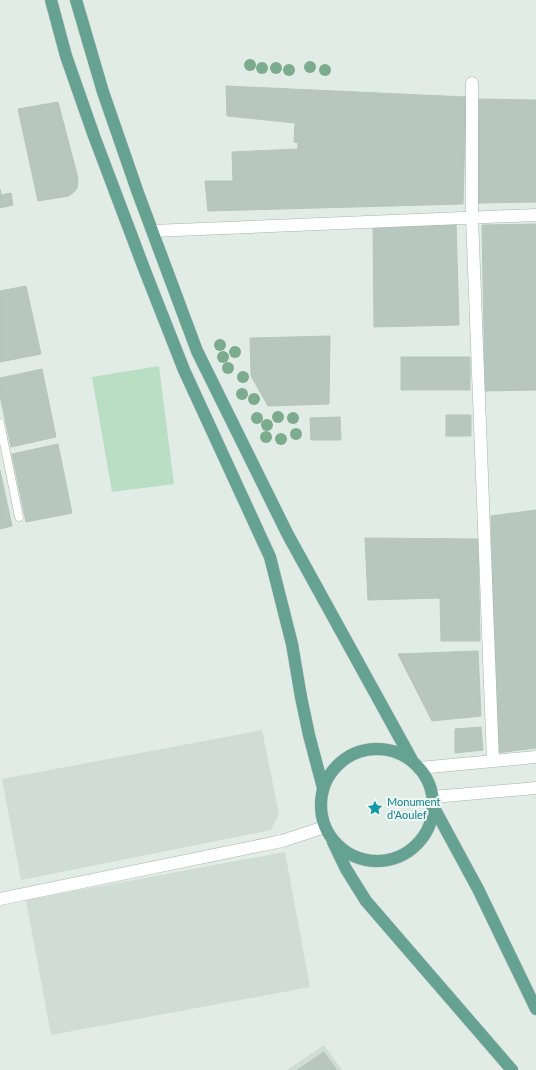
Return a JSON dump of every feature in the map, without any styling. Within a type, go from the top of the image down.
[{"type":"main road","points":[[52,0],[66,56],[94,136],[184,370],[270,557],[292,644],[300,697],[308,735],[323,788]]},
{"type":"main road","points":[[76,0],[104,92],[152,231],[197,350],[288,535],[344,639],[416,765],[425,777],[433,801],[478,889],[536,1009]]},
{"type":"main road","points":[[416,765],[402,755],[379,749],[355,753],[344,759],[328,776],[323,788],[321,814],[325,827],[346,869],[366,901],[512,1070]]},
{"type":"main road","points":[[325,827],[332,839],[342,849],[354,856],[367,860],[381,861],[395,858],[407,852],[418,843],[426,832],[431,819],[433,801]]},
{"type":"street","points":[[472,83],[472,217],[493,761]]},
{"type":"street","points":[[152,231],[536,215]]},
{"type":"street","points":[[416,765],[536,757]]},
{"type":"street","points":[[433,801],[536,788]]},
{"type":"street","points":[[0,899],[282,841],[325,827]]},
{"type":"lane","points":[[0,423],[19,517]]},
{"type":"shaded area","points":[[262,730],[279,814],[271,830],[21,880],[2,779]]},
{"type":"shaded area","points":[[285,852],[310,987],[51,1035],[26,900]]},
{"type":"shaded area","points":[[324,1045],[342,1070],[287,1070]]},
{"type":"green space","points":[[159,366],[174,484],[112,492],[92,377]]},
{"type":"building","points":[[226,86],[466,97],[463,204],[208,211],[205,181],[233,181],[232,152],[298,149],[298,143],[294,142],[295,123],[227,116]]},
{"type":"building","points":[[479,99],[536,100],[536,202],[478,203]]},
{"type":"building","points":[[58,102],[78,178],[77,188],[69,196],[38,201],[18,109]]},
{"type":"building","points":[[0,189],[1,195],[11,193],[13,205],[0,208]]},
{"type":"building","points":[[456,222],[459,325],[374,327],[373,223]]},
{"type":"building","points":[[536,224],[536,390],[485,391],[482,225]]},
{"type":"building","points":[[26,286],[41,354],[0,362],[0,291]]},
{"type":"building","points":[[330,336],[329,404],[268,406],[251,376],[250,338]]},
{"type":"building","points":[[401,357],[470,357],[470,390],[401,390]]},
{"type":"building","points":[[42,369],[56,437],[11,447],[0,396],[0,378]]},
{"type":"building","points":[[446,415],[471,415],[471,436],[446,436]]},
{"type":"building","points":[[340,417],[341,440],[311,440],[310,418]]},
{"type":"building","points":[[58,444],[72,513],[26,522],[12,454]]},
{"type":"building","points":[[0,470],[12,526],[0,529]]},
{"type":"building","points":[[536,510],[536,748],[497,753],[491,516]]},
{"type":"building","points":[[365,538],[478,539],[480,641],[441,641],[440,598],[368,600]]},
{"type":"building","points":[[478,651],[481,716],[432,721],[398,654]]},
{"type":"building","points":[[481,727],[483,750],[455,753],[455,729]]},
{"type":"building","points":[[324,1052],[337,1070],[297,1070]]},
{"type":"place","name":"Monument d'Aoulef","points":[[375,808]]}]
